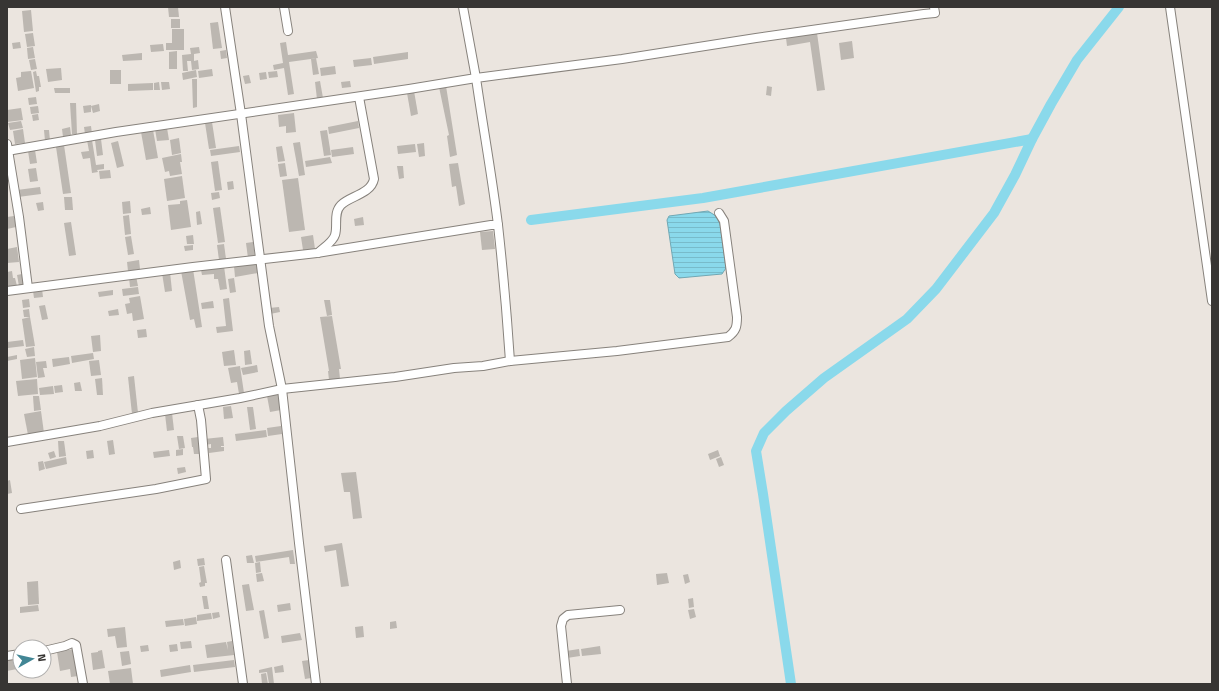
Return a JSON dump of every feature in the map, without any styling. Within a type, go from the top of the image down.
[{"type":"street","points":[[225,7],[241,114],[269,326],[282,389],[298,543],[316,684]]},
{"type":"street","points":[[284,7],[288,32]]},
{"type":"street","points":[[463,7],[476,78],[498,225],[500,254],[506,297],[510,361]]},
{"type":"street","points":[[28,288],[19,218],[7,148],[359,97],[476,78],[622,59],[924,14],[935,14],[934,7]]},
{"type":"street","points":[[1170,7],[1212,301]]},
{"type":"street","points":[[317,253],[333,239],[335,235],[336,216],[340,206],[373,184],[374,179],[359,97]]},
{"type":"street","points":[[7,442],[100,426],[152,413],[282,389],[395,377],[448,369],[483,366],[510,361],[617,351],[728,337],[735,332],[737,317],[724,222],[719,213]]},
{"type":"street","points":[[7,291],[193,266],[317,253],[498,225]]},
{"type":"street","points":[[20,508],[156,489],[206,478],[201,420],[198,405]]},
{"type":"street","points":[[226,560],[243,684]]},
{"type":"street","points":[[567,684],[560,626],[563,619],[568,615],[620,610]]},
{"type":"street","points":[[52,648],[72,643],[76,645],[83,684]]},
{"type":"water","points":[[708,211],[716,216],[720,224],[726,268],[722,274],[679,278],[675,274],[667,220],[669,216]]},
{"type":"building","points":[[168,7],[178,7],[179,17],[169,17]]},
{"type":"building","points":[[31,10],[33,31],[24,32],[22,11]]},
{"type":"building","points":[[171,19],[180,19],[180,28],[171,28]]},
{"type":"building","points":[[218,22],[222,48],[213,49],[210,23]]},
{"type":"building","points":[[172,29],[184,29],[184,50],[166,50],[166,43],[172,43]]},
{"type":"building","points":[[33,33],[35,46],[27,47],[25,34]]},
{"type":"building","points":[[817,33],[825,90],[817,91],[810,42],[787,46],[786,38]]},
{"type":"building","points":[[852,41],[854,58],[841,60],[839,43]]},
{"type":"building","points":[[20,42],[21,48],[13,49],[12,43]]},
{"type":"building","points":[[286,42],[288,55],[316,51],[318,58],[289,62],[294,94],[288,95],[284,68],[274,70],[273,65],[283,63],[280,43]]},
{"type":"building","points":[[163,44],[164,51],[151,52],[150,45]]},
{"type":"building","points":[[33,47],[35,58],[28,59],[27,48]]},
{"type":"building","points":[[199,47],[200,53],[194,54],[194,61],[198,60],[199,69],[192,70],[191,61],[187,61],[188,71],[183,71],[182,55],[191,54],[190,48]]},
{"type":"building","points":[[226,50],[227,58],[221,59],[220,51]]},
{"type":"building","points":[[177,51],[177,69],[169,69],[169,52]]},
{"type":"building","points":[[408,52],[408,59],[374,64],[373,57]]},
{"type":"building","points":[[142,53],[142,60],[123,61],[122,55]]},
{"type":"building","points":[[316,58],[319,74],[313,75],[311,59]]},
{"type":"building","points":[[371,58],[372,65],[354,67],[353,60]]},
{"type":"building","points":[[35,59],[37,69],[31,70],[29,60]]},
{"type":"building","points":[[335,66],[336,74],[321,76],[320,68]]},
{"type":"building","points":[[61,68],[62,80],[48,82],[46,69]]},
{"type":"building","points":[[212,69],[213,76],[199,78],[198,71]]},
{"type":"building","points":[[110,70],[121,70],[121,84],[110,84]]},
{"type":"building","points":[[196,70],[197,77],[183,80],[182,73]]},
{"type":"building","points":[[31,71],[34,88],[18,91],[16,78],[21,77],[21,72]]},
{"type":"building","points":[[36,71],[37,76],[39,76],[41,87],[39,87],[39,91],[36,92],[33,72]]},
{"type":"building","points":[[277,71],[278,77],[269,78],[268,72]]},
{"type":"building","points":[[266,72],[267,79],[260,80],[259,73]]},
{"type":"building","points":[[249,75],[251,83],[245,84],[243,76]]},
{"type":"building","points":[[192,79],[197,79],[197,107],[193,108]]},
{"type":"building","points":[[320,81],[323,98],[317,99],[315,82]]},
{"type":"building","points":[[350,81],[351,87],[342,88],[341,82]]},
{"type":"building","points":[[159,82],[160,90],[154,90],[154,83]]},
{"type":"building","points":[[161,82],[169,82],[170,89],[162,90]]},
{"type":"building","points":[[153,83],[153,90],[128,91],[128,84]]},
{"type":"building","points":[[446,86],[457,155],[450,157],[447,136],[449,135],[439,87]]},
{"type":"building","points":[[767,86],[772,87],[771,96],[766,95]]},
{"type":"building","points":[[54,88],[70,88],[70,93],[55,93]]},
{"type":"building","points":[[414,91],[418,114],[411,116],[407,93]]},
{"type":"building","points":[[36,97],[37,104],[29,105],[28,98]]},
{"type":"building","points":[[70,103],[76,103],[77,134],[72,134]]},
{"type":"building","points":[[99,104],[100,111],[93,113],[91,106]]},
{"type":"building","points":[[91,105],[91,112],[84,113],[83,106]]},
{"type":"building","points":[[38,106],[39,113],[31,114],[30,107]]},
{"type":"building","points":[[21,108],[23,120],[7,122],[7,110]]},
{"type":"building","points":[[294,113],[296,132],[286,133],[286,126],[279,127],[278,115]]},
{"type":"building","points":[[38,114],[39,120],[33,121],[32,115]]},
{"type":"building","points":[[21,121],[23,128],[10,130],[8,123]]},
{"type":"building","points":[[358,121],[359,128],[329,134],[328,127]]},
{"type":"building","points":[[212,122],[216,148],[209,149],[205,123]]},
{"type":"building","points":[[91,126],[92,134],[85,134],[84,127]]},
{"type":"building","points":[[70,127],[71,135],[63,137],[62,129]]},
{"type":"building","points":[[167,128],[169,140],[157,141],[155,129]]},
{"type":"building","points":[[23,129],[25,143],[15,144],[13,131]]},
{"type":"building","points":[[44,130],[49,130],[50,141],[45,141]]},
{"type":"building","points":[[153,130],[158,158],[146,160],[141,132]]},
{"type":"building","points":[[327,130],[331,155],[324,156],[320,131]]},
{"type":"building","points":[[179,138],[181,153],[172,155],[170,140]]},
{"type":"building","points":[[101,139],[103,155],[97,156],[95,140]]},
{"type":"building","points":[[87,140],[92,140],[96,165],[104,164],[104,169],[97,170],[98,172],[92,173],[90,158],[83,159],[81,152],[89,151]]},
{"type":"building","points":[[118,141],[124,166],[117,168],[111,143]]},
{"type":"building","points":[[300,142],[305,175],[299,176],[293,143]]},
{"type":"building","points":[[424,143],[425,156],[419,157],[417,144]]},
{"type":"building","points":[[415,144],[416,152],[398,154],[397,146]]},
{"type":"building","points":[[64,145],[71,193],[63,194],[56,147]]},
{"type":"building","points":[[239,146],[240,152],[211,156],[210,150]]},
{"type":"building","points":[[282,146],[285,161],[278,162],[276,147]]},
{"type":"building","points":[[353,147],[354,154],[332,157],[331,150]]},
{"type":"building","points":[[35,150],[37,163],[30,164],[28,151]]},
{"type":"building","points":[[181,154],[182,162],[180,162],[182,174],[170,176],[169,171],[165,172],[162,158]]},
{"type":"building","points":[[330,157],[332,163],[306,167],[305,161]]},
{"type":"building","points":[[218,161],[222,190],[215,191],[211,162]]},
{"type":"building","points":[[285,163],[287,176],[280,177],[278,164]]},
{"type":"building","points":[[458,163],[465,204],[459,206],[456,186],[452,187],[449,164]]},
{"type":"building","points":[[397,166],[403,166],[404,178],[399,179]]},
{"type":"building","points":[[36,168],[38,181],[30,182],[28,169]]},
{"type":"building","points":[[110,170],[111,178],[100,179],[99,171]]},
{"type":"building","points":[[182,176],[185,198],[167,201],[164,179]]},
{"type":"building","points":[[298,178],[305,230],[289,232],[282,180]]},
{"type":"building","points":[[233,181],[234,189],[228,190],[227,182]]},
{"type":"building","points":[[40,187],[41,194],[18,197],[17,190]]},
{"type":"building","points":[[219,192],[220,198],[212,200],[211,193]]},
{"type":"building","points":[[64,197],[72,197],[73,210],[65,210]]},
{"type":"building","points":[[187,200],[191,227],[171,230],[168,205],[180,204],[180,201]]},
{"type":"building","points":[[130,201],[131,213],[123,214],[122,202]]},
{"type":"building","points":[[43,202],[44,210],[38,211],[36,203]]},
{"type":"building","points":[[150,207],[151,214],[142,215],[141,209]]},
{"type":"building","points":[[220,207],[225,242],[218,243],[213,208]]},
{"type":"building","points":[[200,211],[202,224],[197,225],[196,212]]},
{"type":"building","points":[[129,215],[131,234],[125,235],[123,216]]},
{"type":"building","points":[[14,216],[16,227],[7,229],[7,217]]},
{"type":"building","points":[[363,217],[364,225],[355,226],[354,219]]},
{"type":"building","points":[[71,222],[76,255],[69,256],[64,223]]},
{"type":"building","points":[[493,231],[495,249],[482,250],[480,232]]},
{"type":"building","points":[[193,235],[194,244],[187,244],[186,236]]},
{"type":"building","points":[[313,235],[315,249],[303,250],[301,237]]},
{"type":"building","points":[[131,236],[134,254],[128,255],[125,237]]},
{"type":"building","points":[[253,242],[255,257],[248,258],[246,243]]},
{"type":"building","points":[[224,244],[226,259],[219,260],[217,245]]},
{"type":"building","points":[[193,245],[193,250],[185,251],[184,246]]},
{"type":"building","points":[[17,247],[19,262],[7,263],[7,249]]},
{"type":"building","points":[[139,260],[140,269],[128,271],[127,262]]},
{"type":"building","points":[[256,263],[258,273],[235,277],[234,266]]},
{"type":"building","points":[[224,266],[227,289],[220,290],[218,279],[214,279],[214,274],[202,275],[201,270]]},
{"type":"building","points":[[193,269],[202,327],[196,328],[194,319],[190,320],[181,271]]},
{"type":"building","points":[[12,271],[13,278],[15,278],[17,286],[7,287],[7,272]]},
{"type":"building","points":[[170,272],[172,291],[165,292],[162,273]]},
{"type":"building","points":[[22,274],[24,285],[19,286],[17,275]]},
{"type":"building","points":[[136,276],[138,286],[130,287],[129,277]]},
{"type":"building","points":[[234,278],[236,292],[230,293],[228,279]]},
{"type":"building","points":[[138,287],[139,294],[123,296],[122,289]]},
{"type":"building","points":[[42,289],[43,297],[34,298],[33,291]]},
{"type":"building","points":[[113,290],[113,295],[99,297],[98,292]]},
{"type":"building","points":[[140,296],[144,319],[133,321],[132,313],[127,314],[125,304],[130,303],[129,298]]},
{"type":"building","points":[[229,298],[233,331],[217,333],[216,327],[226,326],[223,299]]},
{"type":"building","points":[[29,299],[30,307],[23,308],[22,300]]},
{"type":"building","points":[[324,300],[330,300],[332,315],[327,316]]},
{"type":"building","points":[[213,301],[214,308],[202,309],[201,303]]},
{"type":"building","points":[[45,305],[48,319],[42,320],[39,306]]},
{"type":"building","points":[[279,307],[280,312],[270,314],[269,308]]},
{"type":"building","points":[[29,309],[30,317],[24,317],[23,310]]},
{"type":"building","points":[[118,309],[119,315],[109,316],[108,311]]},
{"type":"building","points":[[332,316],[341,369],[339,369],[340,379],[329,380],[329,371],[320,317]]},
{"type":"building","points":[[30,317],[35,346],[26,347],[22,319]]},
{"type":"building","points":[[146,329],[147,337],[138,338],[137,330]]},
{"type":"building","points":[[100,335],[101,351],[93,352],[91,336]]},
{"type":"building","points":[[23,340],[24,346],[8,348],[7,342]]},
{"type":"building","points":[[34,347],[35,356],[27,357],[25,349]]},
{"type":"building","points":[[234,350],[236,365],[224,366],[222,352]]},
{"type":"building","points":[[250,350],[252,364],[245,365],[244,351]]},
{"type":"building","points":[[93,353],[94,359],[72,363],[71,356]]},
{"type":"building","points":[[17,355],[17,359],[7,361],[7,357]]},
{"type":"building","points":[[69,357],[70,364],[53,367],[52,359]]},
{"type":"building","points":[[35,358],[37,377],[22,379],[20,360]]},
{"type":"building","points":[[99,360],[101,375],[91,376],[89,361]]},
{"type":"building","points":[[46,361],[47,368],[43,368],[45,377],[38,378],[36,362]]},
{"type":"building","points":[[257,365],[258,372],[243,375],[241,368]]},
{"type":"building","points":[[240,366],[244,393],[239,394],[237,382],[231,383],[228,368]]},
{"type":"building","points":[[134,376],[138,413],[132,414],[128,377]]},
{"type":"building","points":[[102,378],[103,395],[97,395],[95,379]]},
{"type":"building","points":[[37,379],[38,394],[18,396],[16,381]]},
{"type":"building","points":[[80,382],[82,391],[75,391],[74,383]]},
{"type":"building","points":[[62,385],[63,392],[55,393],[54,386]]},
{"type":"building","points":[[53,386],[54,394],[40,395],[39,388]]},
{"type":"building","points":[[279,394],[281,410],[270,412],[267,396]]},
{"type":"building","points":[[33,396],[39,396],[41,410],[34,411]]},
{"type":"building","points":[[231,406],[233,418],[224,419],[223,407]]},
{"type":"building","points":[[247,407],[253,407],[256,429],[250,430]]},
{"type":"building","points":[[41,411],[44,433],[28,435],[24,414]]},
{"type":"building","points":[[172,413],[174,430],[167,431],[165,414]]},
{"type":"building","points":[[281,426],[282,434],[268,436],[267,428]]},
{"type":"building","points":[[266,430],[267,437],[236,441],[235,434]]},
{"type":"building","points":[[177,436],[183,436],[185,448],[179,449]]},
{"type":"building","points":[[198,437],[200,454],[194,454],[191,438]]},
{"type":"building","points":[[223,437],[224,446],[221,447],[224,447],[224,451],[209,453],[208,448],[211,448],[211,444],[205,445],[204,439]]},
{"type":"building","points":[[113,440],[115,454],[109,455],[107,441]]},
{"type":"building","points":[[58,441],[64,441],[66,456],[59,457]]},
{"type":"building","points":[[183,449],[183,455],[176,456],[176,450]]},
{"type":"building","points":[[93,450],[94,458],[87,459],[86,451]]},
{"type":"building","points":[[169,450],[170,456],[154,458],[153,452]]},
{"type":"building","points":[[718,450],[720,456],[710,460],[708,454]]},
{"type":"building","points":[[54,451],[56,457],[50,459],[48,453]]},
{"type":"building","points":[[66,457],[67,464],[46,469],[44,462]]},
{"type":"building","points":[[721,457],[724,465],[719,467],[716,459]]},
{"type":"building","points":[[43,461],[45,469],[39,471],[38,462]]},
{"type":"building","points":[[185,467],[186,472],[178,474],[177,468]]},
{"type":"building","points":[[356,472],[362,518],[353,519],[350,492],[344,492],[341,473]]},
{"type":"building","points":[[10,480],[12,493],[7,494],[7,481]]},
{"type":"building","points":[[342,543],[349,586],[341,587],[336,550],[325,552],[324,546]]},
{"type":"building","points":[[293,550],[295,564],[290,564],[289,557],[256,562],[255,556]]},
{"type":"building","points":[[252,555],[254,563],[247,563],[246,556]]},
{"type":"building","points":[[204,558],[205,565],[198,566],[197,559]]},
{"type":"building","points":[[180,560],[181,568],[174,570],[173,562]]},
{"type":"building","points":[[260,562],[261,572],[256,573],[255,563]]},
{"type":"building","points":[[204,566],[207,583],[205,583],[205,586],[200,587],[199,583],[201,582],[199,567]]},
{"type":"building","points":[[262,573],[264,581],[257,582],[256,574]]},
{"type":"building","points":[[667,573],[669,583],[657,585],[656,574]]},
{"type":"building","points":[[688,574],[690,582],[685,584],[683,575]]},
{"type":"building","points":[[38,581],[39,604],[28,605],[27,582]]},
{"type":"building","points":[[249,584],[254,610],[246,611],[242,585]]},
{"type":"building","points":[[202,596],[207,596],[209,609],[204,609]]},
{"type":"building","points":[[693,598],[694,607],[689,608],[688,599]]},
{"type":"building","points":[[290,603],[291,610],[278,612],[277,605]]},
{"type":"building","points":[[38,605],[39,611],[20,613],[20,607]]},
{"type":"building","points":[[694,609],[696,617],[690,619],[688,610]]},
{"type":"building","points":[[264,610],[269,638],[264,639],[259,611]]},
{"type":"building","points":[[219,612],[220,617],[213,619],[212,613]]},
{"type":"building","points":[[211,613],[212,619],[197,621],[197,615]]},
{"type":"building","points":[[196,617],[197,624],[185,626],[184,619]]},
{"type":"building","points":[[183,619],[184,625],[166,627],[165,621]]},
{"type":"building","points":[[396,621],[397,628],[390,629],[390,622]]},
{"type":"building","points":[[363,626],[364,637],[356,638],[355,627]]},
{"type":"building","points":[[125,627],[127,647],[117,648],[115,636],[108,637],[107,629]]},
{"type":"building","points":[[300,633],[302,640],[282,643],[281,636]]},
{"type":"building","points":[[191,641],[192,648],[181,649],[180,642]]},
{"type":"building","points":[[232,641],[234,655],[207,658],[205,645],[226,642],[228,650],[227,642]]},
{"type":"building","points":[[177,644],[178,651],[170,652],[169,645]]},
{"type":"building","points":[[148,645],[149,651],[141,652],[140,646]]},
{"type":"building","points":[[600,646],[601,654],[582,656],[581,649]]},
{"type":"building","points":[[74,649],[78,676],[71,677],[70,669],[60,671],[57,652]]},
{"type":"building","points":[[579,649],[580,656],[567,658],[566,651]]},
{"type":"building","points":[[102,650],[105,668],[93,670],[91,653]]},
{"type":"building","points":[[129,651],[131,664],[122,666],[120,652]]},
{"type":"building","points":[[12,659],[12,670],[7,671],[7,660]]},
{"type":"building","points":[[234,660],[235,667],[194,672],[193,665]]},
{"type":"building","points":[[309,660],[311,678],[305,679],[302,661]]},
{"type":"building","points":[[190,665],[191,672],[161,677],[160,670]]},
{"type":"building","points":[[283,665],[284,672],[275,673],[274,667]]},
{"type":"building","points":[[272,667],[274,684],[269,684],[267,672],[259,673],[259,670]]},
{"type":"building","points":[[131,668],[133,684],[110,684],[108,671]]},
{"type":"building","points":[[266,673],[268,684],[262,684],[261,674]]},
{"type":"waterway","points":[[791,684],[756,451],[764,433],[786,411],[824,378],[907,319],[936,289],[994,213],[1015,175],[1032,139],[1077,60],[1119,7]]},
{"type":"waterway","points":[[531,220],[703,198],[1032,139]]}]
